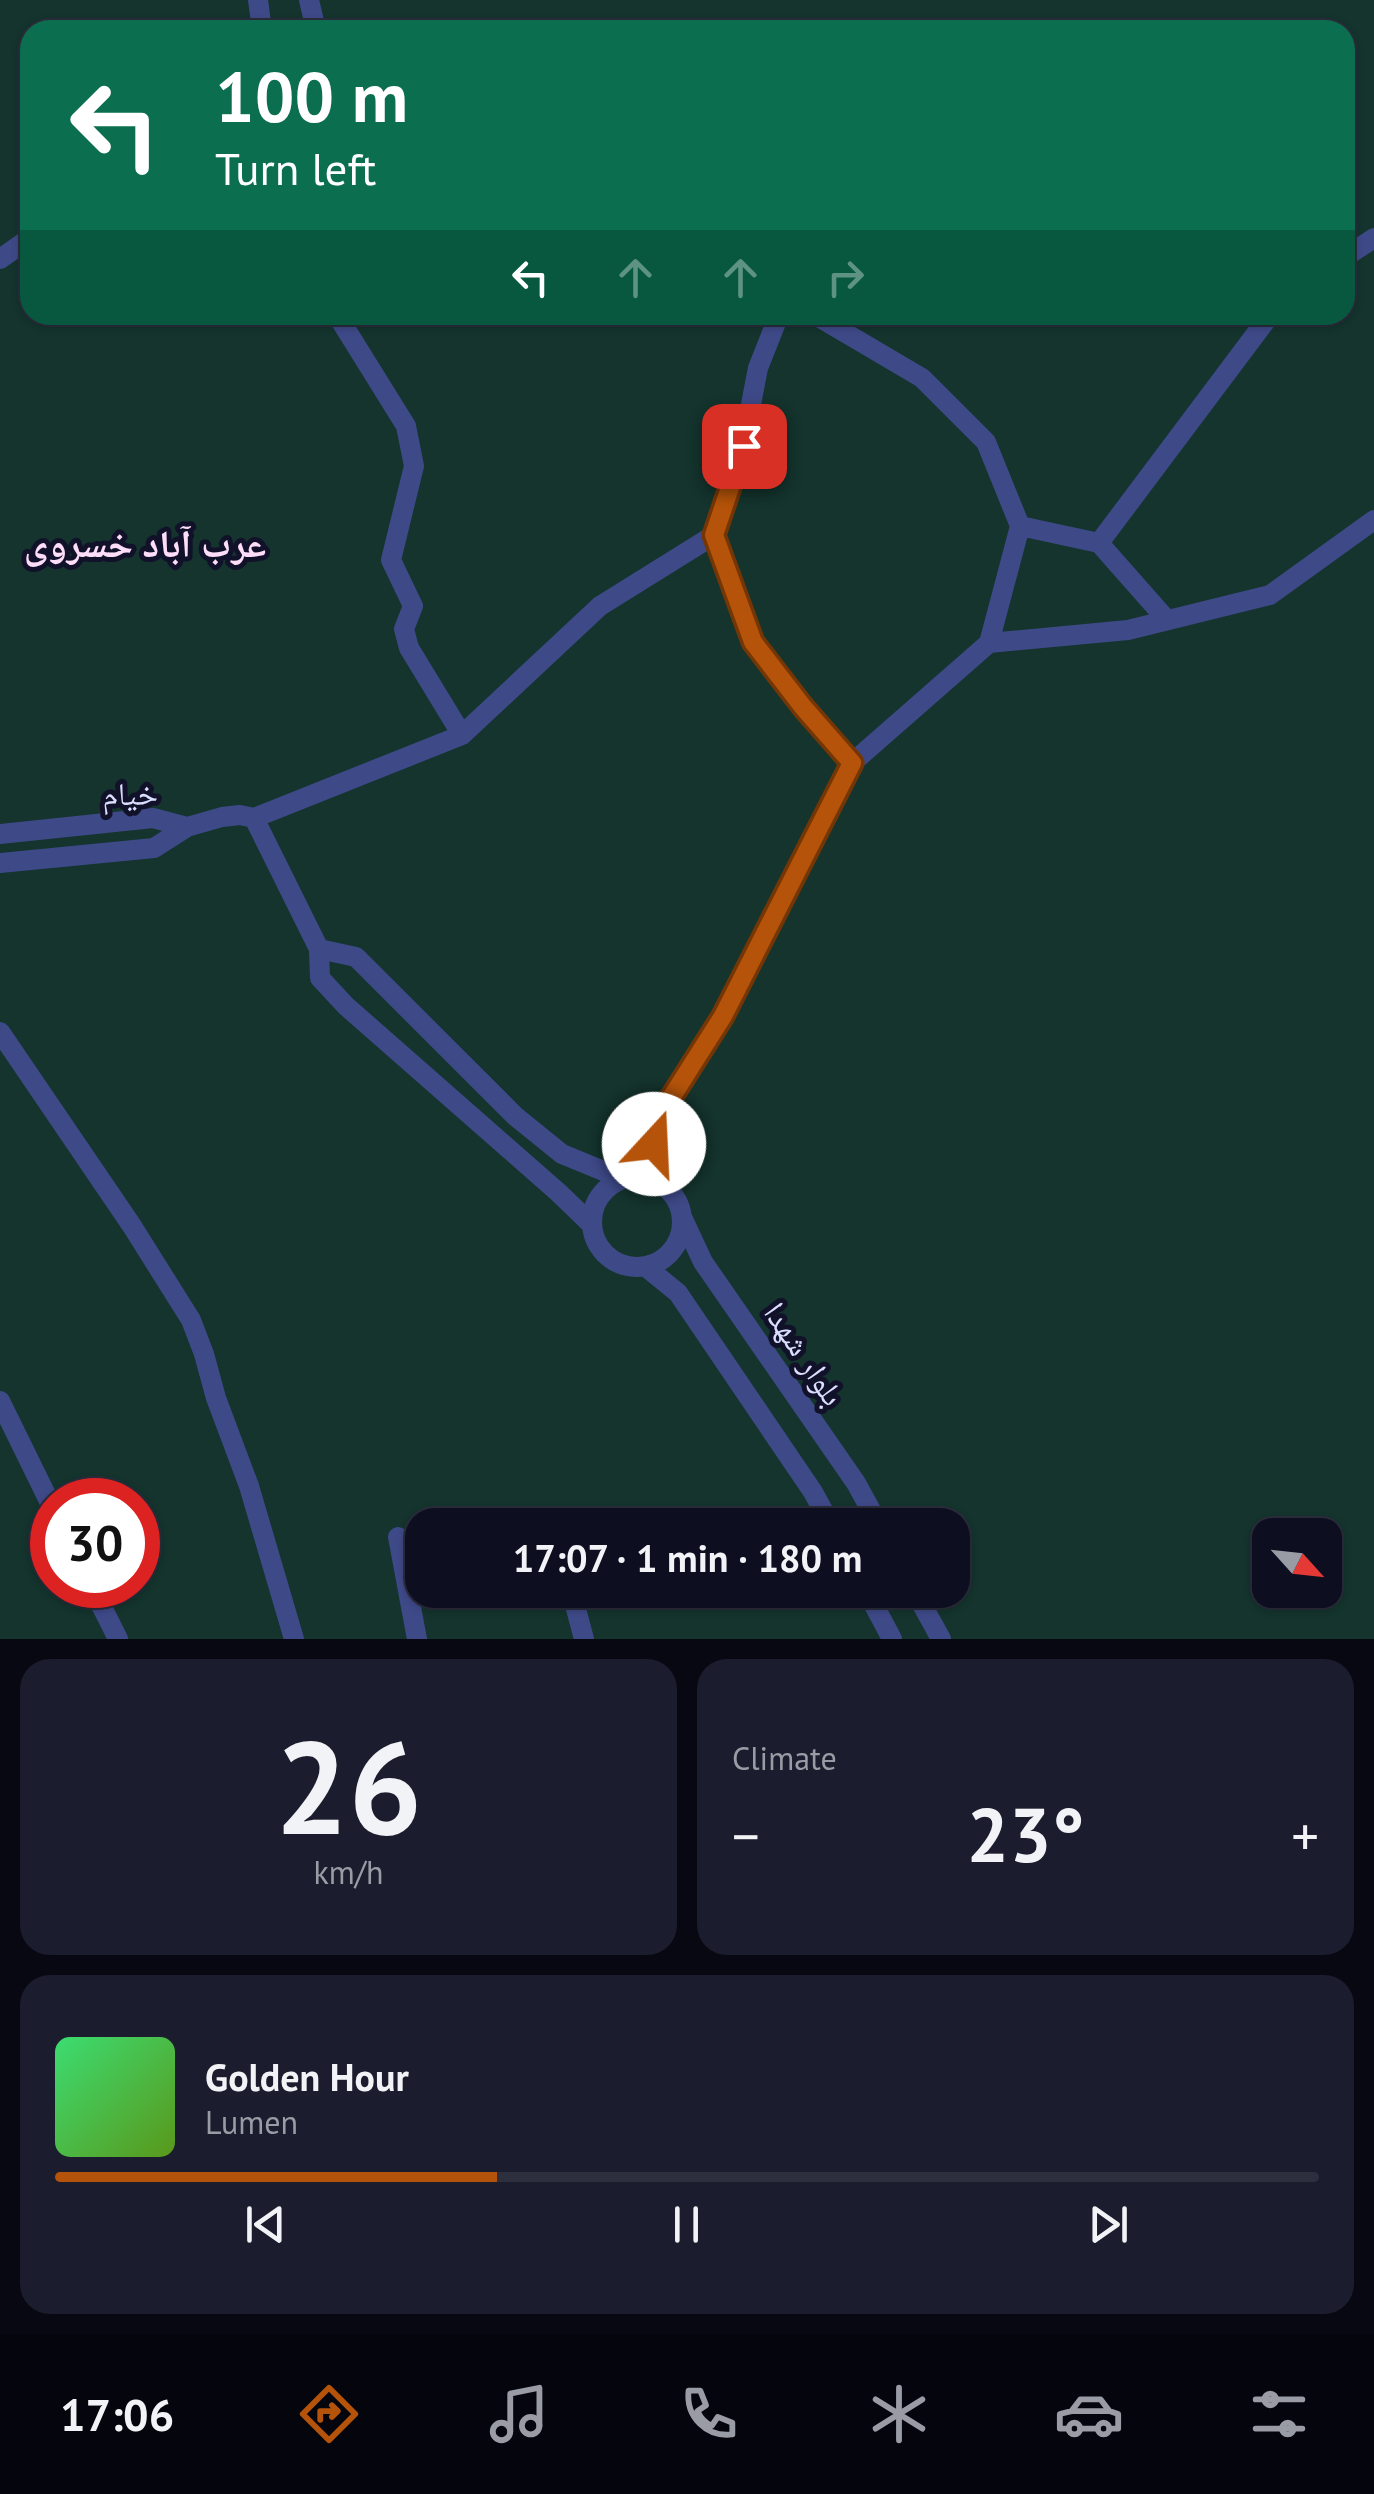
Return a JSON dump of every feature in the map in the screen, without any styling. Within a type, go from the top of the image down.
[{"type":"street","points":[[343,325],[406,426],[414,466],[392,560],[413,606],[404,629],[409,648],[462,735]]},
{"type":"street","points":[[775,325],[758,368],[744,446],[714,535],[753,642],[852,763]]},
{"type":"street","points":[[319,949],[356,958],[515,1116],[562,1154],[634,1179],[656,1181],[674,1196],[682,1217],[679,1239],[666,1257],[646,1267],[616,1262],[596,1240],[592,1225],[595,1206],[606,1189],[634,1179],[664,1109],[723,1016],[852,763],[988,643],[1020,526],[986,442],[922,378],[833,325]]},
{"type":"street","points":[[1099,544],[1263,325]]},
{"type":"street","points":[[988,643],[1128,630],[1270,595],[1374,520]]},
{"type":"street","points":[[1020,526],[1099,544],[1167,620]]},
{"type":"street","points":[[187,826],[222,816],[254,818],[462,735],[600,606],[714,535]]},
{"type":"street","name":"خیام","points":[[0,834],[153,818],[187,826]]},
{"type":"street","points":[[254,818],[319,949],[320,978],[346,1006],[592,1225]]},
{"type":"street","name":"خیام","points":[[0,863],[154,848],[187,826]]},
{"type":"street","points":[[0,1032],[191,1320],[249,1486],[294,1639]]},
{"type":"street","name":"بلوار شهدا","points":[[682,1217],[703,1262],[870,1508]]},
{"type":"street","points":[[646,1267],[678,1293],[822,1508]]},
{"type":"street","points":[[0,1401],[38,1478]]},
{"type":"street","points":[[398,1537],[417,1639]]},
{"type":"street","points":[[102,1608],[118,1639]]},
{"type":"street","points":[[576,1608],[584,1639]]},
{"type":"street","points":[[876,1608],[892,1639]]},
{"type":"street","points":[[924,1608],[941,1639]]},
{"type":"green space","points":[[0,0],[1374,0],[1374,1639],[0,1639]]},
{"type":"district","name":"عرب آباد خسروی","points":[[145,544]]},
{"type":"route","points":[[654,1144],[664,1109],[723,1016],[852,763],[753,642],[714,535],[744,446]]}]
